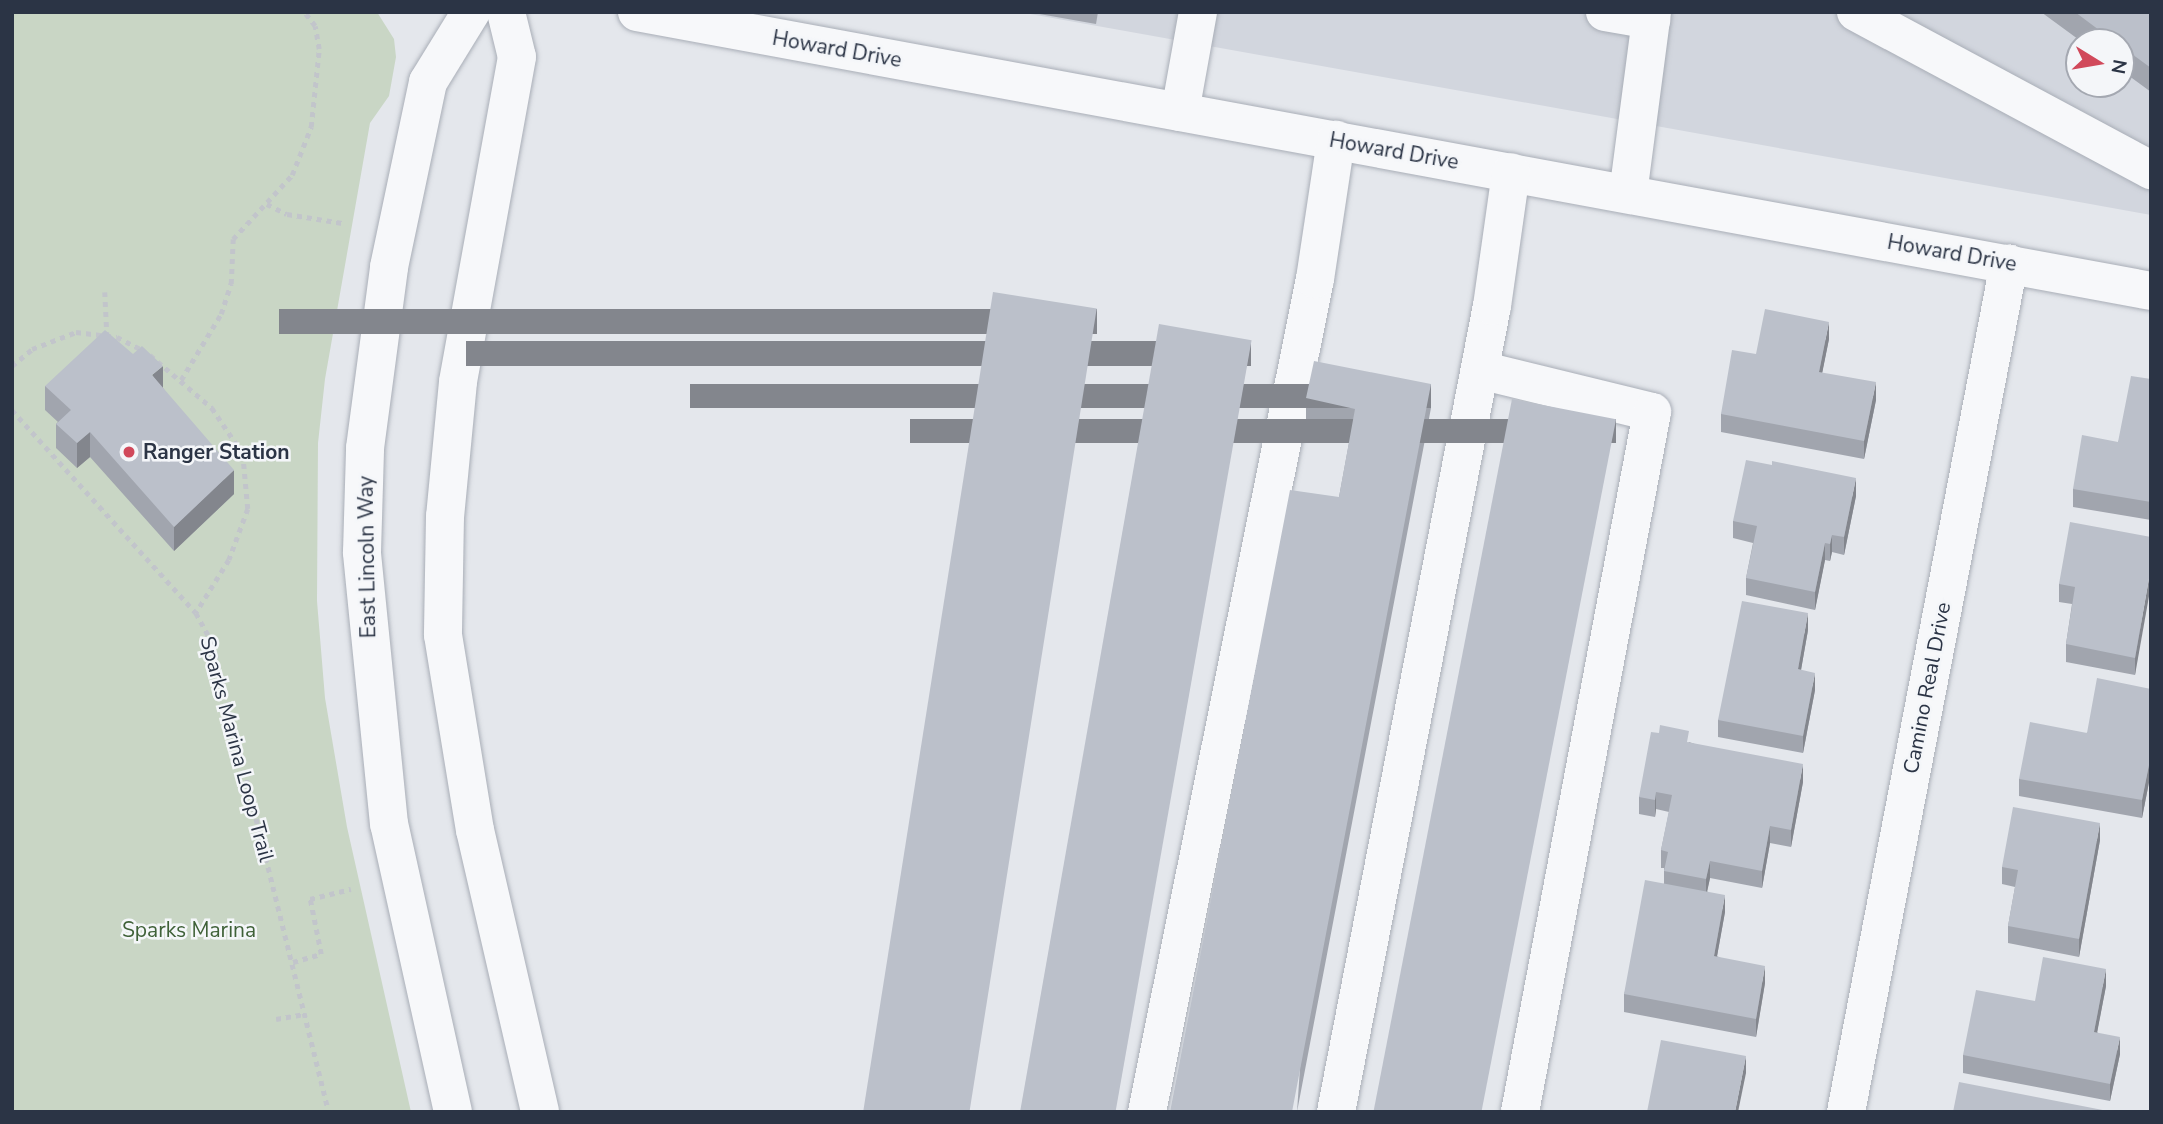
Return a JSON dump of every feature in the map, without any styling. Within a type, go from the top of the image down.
[{"type":"street","name":"East Lincoln Way","points":[[453,1112],[389,824],[371,670],[362,539],[365,448],[389,267],[428,82],[471,12]]},
{"type":"street","points":[[506,12],[517,57],[458,382],[445,516],[443,635],[475,830],[540,1112]]},
{"type":"street","name":"Howard Drive","points":[[638,12],[2151,291]]},
{"type":"street","points":[[1180,112],[1198,12]]},
{"type":"street","points":[[1605,12],[1651,16],[1628,194]]},
{"type":"street","points":[[1856,12],[2151,170]]},
{"type":"street","points":[[1147,1112],[1313,293],[1336,140]]},
{"type":"street","points":[[1336,1112],[1480,370],[1511,172]]},
{"type":"street","name":"Camino Real Drive","points":[[1846,1112],[2009,264]]},
{"type":"street","points":[[1480,370],[1652,412],[1520,1112]]},
{"type":"path","points":[[181,380],[222,314],[231,284],[233,239],[247,219],[267,204],[292,175],[311,127],[319,49],[314,26],[304,12]]},
{"type":"path","points":[[267,204],[287,214],[342,223]]},
{"type":"path","points":[[105,292],[107,336]]},
{"type":"path","points":[[12,366],[32,349],[76,332],[107,336],[157,359],[212,408],[243,454],[248,509],[229,560],[196,613]]},
{"type":"path","name":"Sparks Marina Loop Trail","points":[[12,410],[196,613],[213,644],[330,1112]]},
{"type":"path","points":[[12,420],[18,416]]},
{"type":"path","points":[[293,962],[321,954],[310,899],[351,889]]},
{"type":"path","points":[[276,1019],[305,1014]]},
{"type":"shaded area","points":[[1019,12],[2151,12],[2151,215]]},
{"type":"green space","name":"Sparks Marina","points":[[12,12],[377,12],[394,39],[396,57],[389,96],[370,123],[325,379],[318,443],[317,601],[325,698],[347,827],[411,1112],[12,1112]]},
{"type":"building","points":[[2075,12],[2151,12],[2151,68],[2135,56],[2135,28],[2096,28]]},
{"type":"building","points":[[993,292],[1097,308],[969,1112],[863,1112]]},
{"type":"building","points":[[1765,309],[1829,322],[1819,372],[1876,382],[1864,441],[1721,414],[1732,350],[1756,354]]},
{"type":"building","points":[[1159,324],[1252,340],[1116,1112],[1020,1112]]},
{"type":"building","name":"Ranger Station","points":[[105,330],[133,354],[142,346],[163,366],[152,375],[234,470],[174,527],[90,432],[77,443],[56,424],[71,410],[45,386]]},
{"type":"building","points":[[1314,361],[1431,384],[1292,1112],[1170,1112],[1290,490],[1339,497],[1355,409],[1306,398]]},
{"type":"building","points":[[2131,376],[2151,379],[2151,502],[2073,489],[2082,435],[2118,442]]},
{"type":"building","points":[[1512,399],[1616,419],[1481,1112],[1373,1112]]},
{"type":"building","points":[[1746,460],[1772,465],[1772,461],[1856,478],[1844,537],[1832,535],[1830,544],[1825,543],[1815,592],[1746,578],[1757,526],[1733,521]]},
{"type":"building","points":[[2070,522],[2151,537],[2151,567],[2135,658],[2066,644],[2075,587],[2059,584]]},
{"type":"building","points":[[1742,601],[1808,613],[1798,669],[1815,673],[1803,736],[1718,720]]},
{"type":"building","points":[[2097,678],[2151,689],[2151,755],[2142,800],[2019,779],[2030,722],[2087,733]]},
{"type":"building","points":[[1660,725],[1689,731],[1687,742],[1803,764],[1791,830],[1770,826],[1762,871],[1710,861],[1706,879],[1664,871],[1668,852],[1661,850],[1672,795],[1656,792],[1655,800],[1639,797],[1651,732],[1659,733]]},
{"type":"building","points":[[2013,807],[2100,823],[2079,939],[2008,926],[2018,870],[2002,867]]},
{"type":"building","points":[[1645,880],[1725,895],[1714,956],[1765,966],[1756,1019],[1624,994]]},
{"type":"building","points":[[2043,957],[2106,969],[2094,1032],[2120,1037],[2110,1084],[1963,1055],[1976,990],[2035,1001]]},
{"type":"building","points":[[1661,1040],[1746,1056],[1735,1112],[1647,1112]]},
{"type":"building","points":[[1959,1082],[2113,1112],[1953,1112]]},
{"type":"place","name":"Ranger Station","points":[[129,452]]}]
